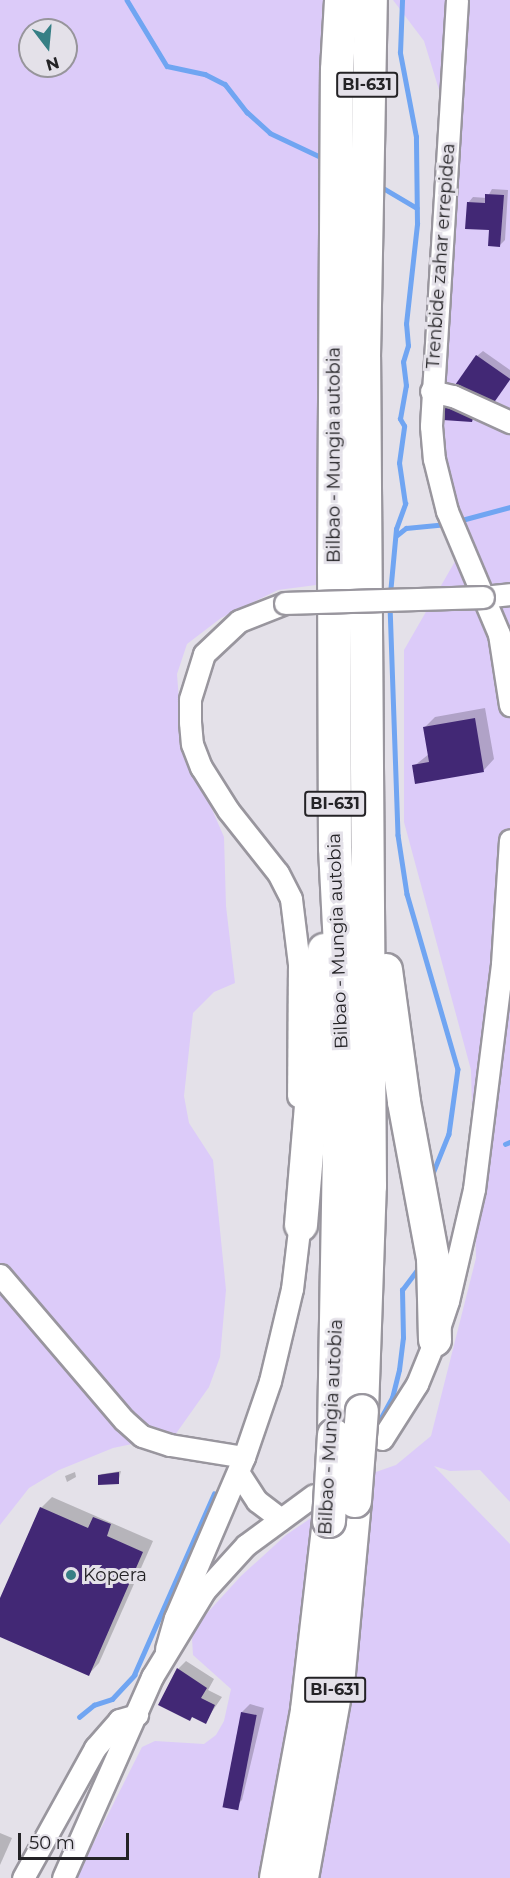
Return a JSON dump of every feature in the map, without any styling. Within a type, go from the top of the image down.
[{"type":"highway","name":"Bilbao - Mungia autobia","points":[[302,1878],[339,1673],[362,1411],[370,1186],[370,906],[351,172],[341,0]]},
{"type":"highway","name":"Bilbao - Mungia autobia","points":[[276,1878],[307,1710],[322,1508],[334,1435],[342,986],[335,848],[351,172],[371,0]]},
{"type":"highway","points":[[301,1226],[335,848]]},
{"type":"highway","points":[[370,906],[381,936],[404,1102],[433,1258],[435,1340]]},
{"type":"street","name":"Trenbide zahar errepidea","points":[[457,0],[431,391],[434,459],[447,510],[457,537],[499,634],[510,705]]},
{"type":"street","points":[[431,391],[453,396],[510,422]]},
{"type":"street","points":[[63,1878],[166,1649],[175,1618],[241,1464],[284,1329],[301,1226],[299,964],[291,899],[278,873],[228,810],[201,767],[192,744],[190,710],[204,654],[238,621],[285,603],[483,597],[510,594]]},
{"type":"street","points":[[382,1439],[417,1384],[435,1340],[460,1255],[485,1123],[502,964],[510,840]]},
{"type":"street","points":[[0,1275],[99,1391],[142,1436],[241,1464]]},
{"type":"street","points":[[241,1464],[257,1501],[282,1519]]},
{"type":"street","points":[[166,1649],[219,1573],[246,1545],[282,1519],[322,1508]]},
{"type":"street","points":[[23,1878],[95,1748],[119,1720],[137,1715]]},
{"type":"shaded area","points":[[0,0],[325,0],[316,585],[278,590],[221,618],[187,644],[177,674],[182,740],[224,837],[226,906],[235,983],[214,992],[193,1013],[184,1096],[189,1123],[213,1160],[226,1290],[220,1357],[209,1387],[175,1435],[113,1448],[59,1470],[29,1488],[0,1525]]},
{"type":"shaded area","points":[[393,0],[510,0],[510,1502],[480,1470],[450,1471],[434,1466],[510,1544],[510,1878],[316,1878],[335,1788],[355,1659],[373,1473],[396,1465],[431,1436],[476,1258],[471,1070],[404,822],[404,650],[465,544],[428,396],[426,311],[439,164],[440,93],[424,41]]},
{"type":"shaded area","points":[[317,1514],[293,1703],[261,1878],[76,1878],[142,1747],[155,1741],[204,1744],[216,1735],[224,1721],[231,1689],[193,1655],[192,1639],[198,1623],[241,1576],[286,1535]]},
{"type":"building","points":[[485,194],[504,195],[500,247],[488,246],[489,230],[465,229],[467,202],[485,203]]},
{"type":"building","points":[[476,355],[510,379],[490,408],[456,384]]},
{"type":"building","points":[[445,404],[475,411],[472,422],[443,420]]},
{"type":"building","points":[[475,718],[484,772],[415,784],[412,765],[429,762],[423,727]]},
{"type":"building","points":[[119,1472],[119,1484],[98,1485],[98,1475]]},
{"type":"building","name":"Kopera","points":[[40,1507],[88,1528],[93,1517],[111,1524],[107,1536],[143,1552],[89,1676],[0,1637],[0,1598]]},
{"type":"building","points":[[177,1668],[207,1688],[201,1698],[215,1705],[206,1724],[192,1717],[190,1721],[158,1705]]},
{"type":"building","points":[[241,1712],[257,1715],[238,1810],[222,1807]]},
{"type":"waterway","points":[[127,0],[167,66],[205,74],[225,84],[247,112],[270,133],[325,159]]},
{"type":"waterway","points":[[390,594],[396,529],[405,504],[399,463],[404,426],[400,419],[406,386],[403,362],[408,346],[406,324],[417,224],[416,137],[400,53],[402,0]]},
{"type":"waterway","points":[[378,185],[417,208]]},
{"type":"waterway","points":[[458,521],[510,507]]},
{"type":"waterway","points":[[397,535],[406,528],[447,524]]},
{"type":"waterway","points":[[390,605],[398,835],[407,894],[458,1069],[449,1134],[432,1176]]},
{"type":"waterway","points":[[505,1144],[510,1142]]},
{"type":"waterway","points":[[378,1423],[392,1398],[399,1370],[403,1338],[402,1290],[420,1266]]},
{"type":"waterway","points":[[79,1717],[94,1705],[112,1699],[134,1675],[214,1494]]},
{"type":"place","name":"Kopera","points":[[71,1575]]}]
